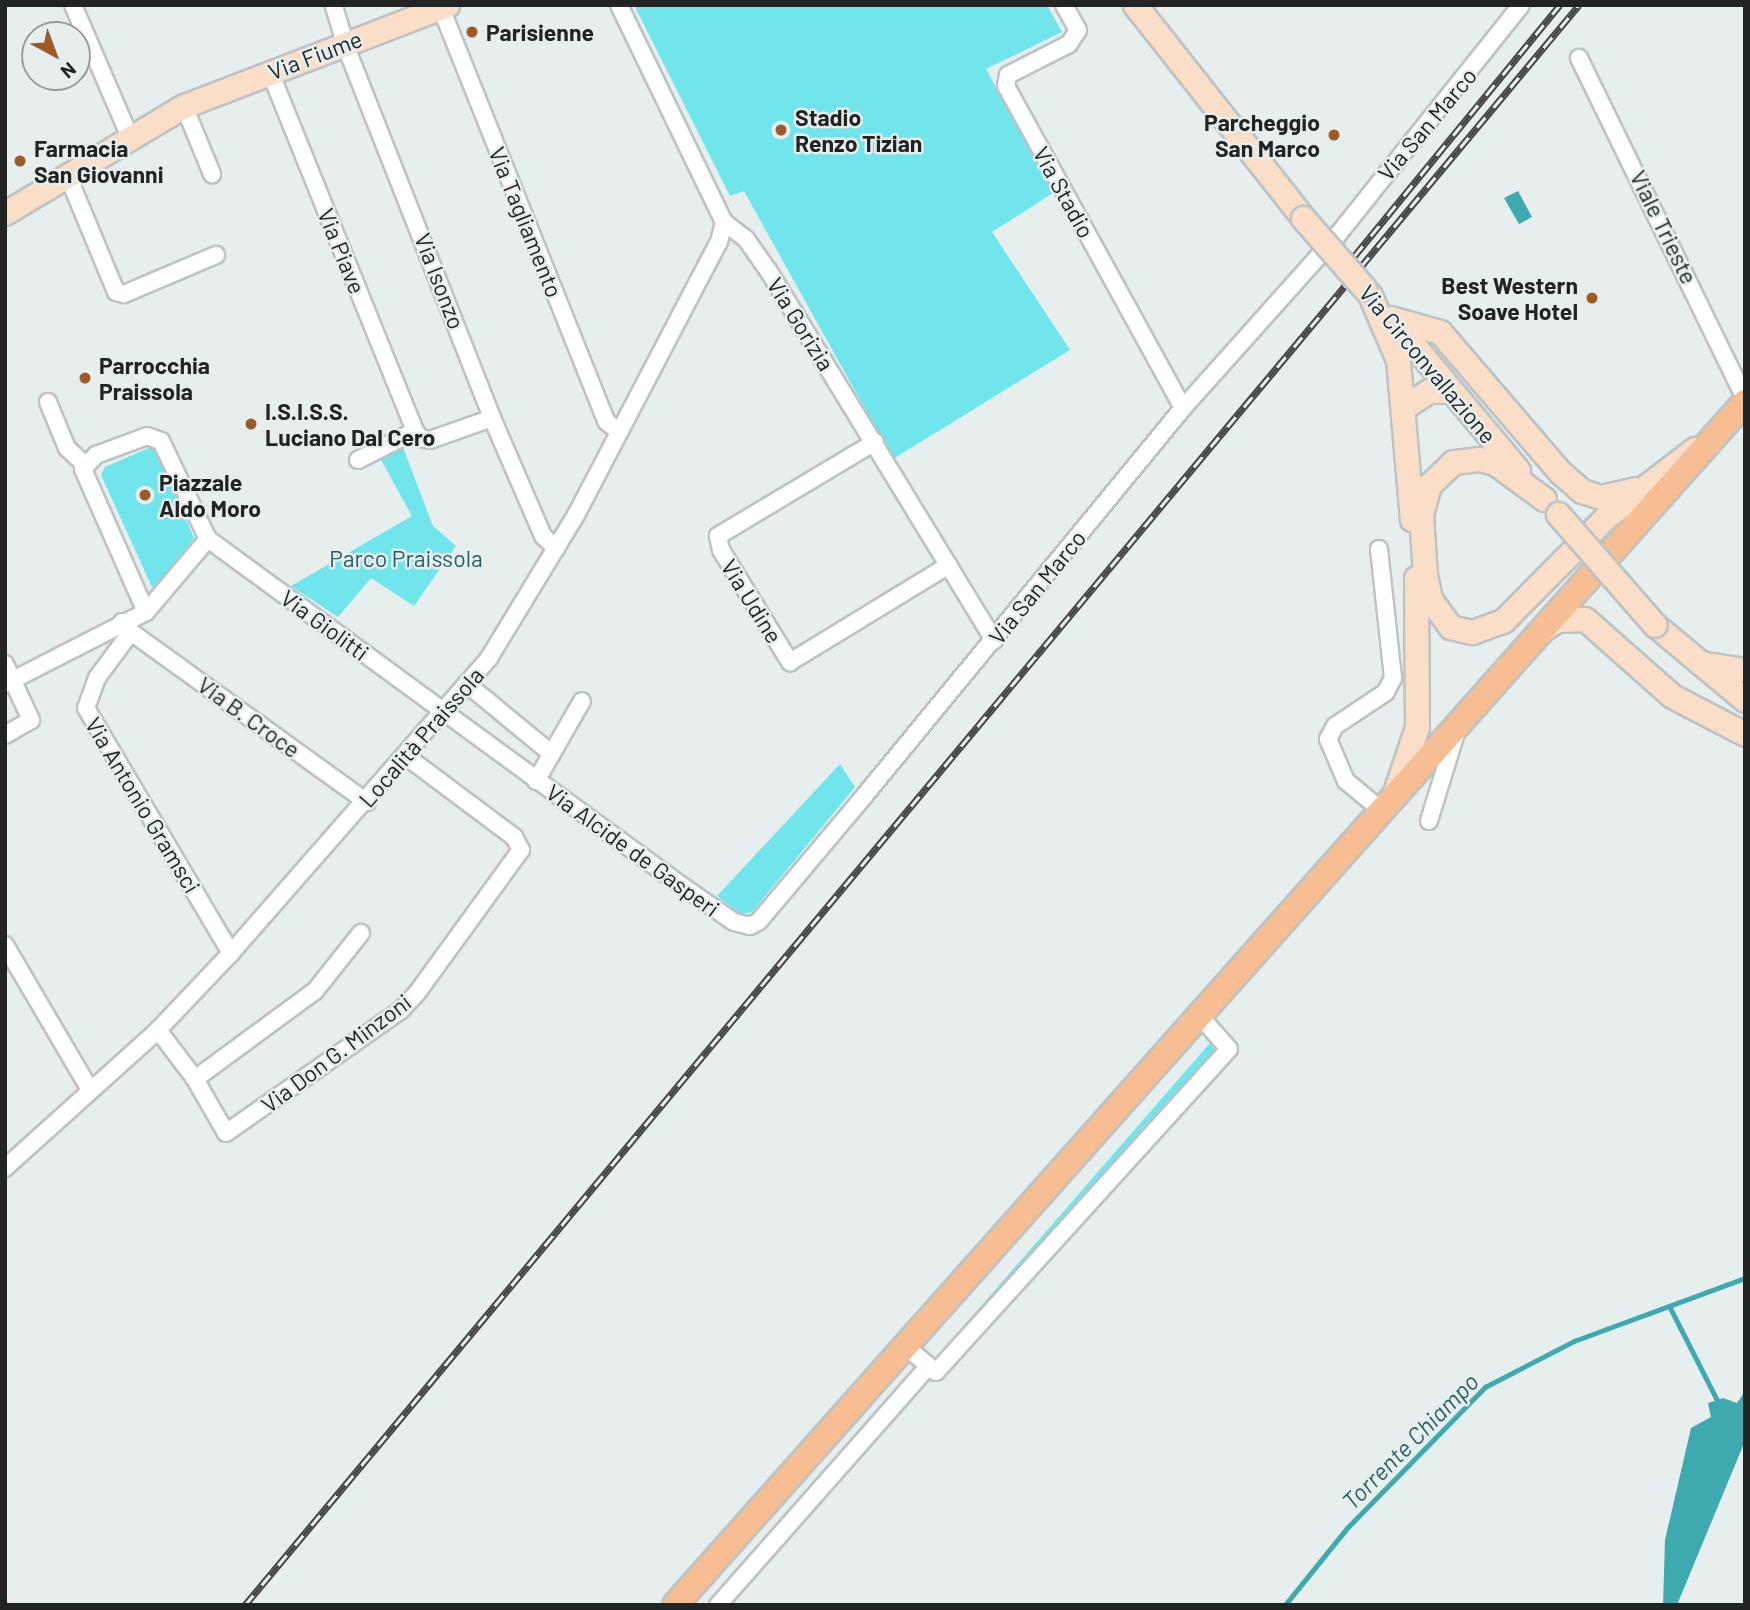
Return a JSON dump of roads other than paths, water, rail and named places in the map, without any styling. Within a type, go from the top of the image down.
[{"type":"main road","name":"Via Circonvallazione","points":[[1135,5],[1303,218],[1391,318],[1448,391],[1655,625],[1693,661],[1745,700]]},
{"type":"main road","name":"Via Fiume","points":[[5,213],[129,135],[184,106],[444,6]]},
{"type":"main road","points":[[1367,291],[1395,343],[1404,407],[1416,584],[1419,706],[1412,747],[1388,803]]},
{"type":"main road","points":[[1391,318],[1440,332],[1560,472],[1582,491],[1612,496],[1654,480]]},
{"type":"main road","points":[[1404,407],[1429,391],[1448,391]]},
{"type":"main road","points":[[675,1605],[1540,631],[1742,408]]},
{"type":"main road","points":[[1551,507],[1495,463],[1479,458],[1453,462],[1429,485],[1421,515],[1425,575],[1430,599],[1450,627],[1472,632],[1503,621],[1606,517],[1715,435]]},
{"type":"main road","points":[[1540,631],[1557,620],[1585,620],[1672,696],[1745,734]]},
{"type":"main road","points":[[1693,661],[1745,670]]},
{"type":"street","points":[[73,5],[129,135]]},
{"type":"street","name":"Via Gorizia","points":[[619,5],[724,222],[746,239],[761,260],[994,640]]},
{"type":"street","name":"Via Stadio","points":[[1064,5],[1078,30],[1069,44],[1008,75],[1006,86],[1183,408]]},
{"type":"street","name":"Via San Marco","points":[[1332,242],[1521,5]]},
{"type":"street","name":"Via Tagliamento","points":[[444,6],[606,421],[618,431]]},
{"type":"street","name":"Via Isonzo","points":[[334,7],[492,418],[543,536],[556,548]]},
{"type":"street","name":"Viale Trieste","points":[[1579,58],[1742,408]]},
{"type":"street","name":"Via Piave","points":[[270,72],[415,431]]},
{"type":"street","points":[[184,106],[212,174]]},
{"type":"street","points":[[67,174],[116,292],[124,294],[216,256]]},
{"type":"street","name":"Località Praissola","points":[[5,1168],[158,1030],[367,802],[489,658],[556,548],[719,242],[724,222]]},
{"type":"street","name":"Via San Marco","points":[[759,921],[994,640],[1183,408],[1319,257]]},
{"type":"street","points":[[48,402],[67,448],[85,465]]},
{"type":"street","points":[[358,460],[415,431],[419,438],[430,439],[492,418]]},
{"type":"street","points":[[9,682],[127,627],[146,612],[208,539],[161,441],[147,436],[96,455],[85,465],[84,476],[146,612]]},
{"type":"street","name":"Via Udine","points":[[875,442],[718,536],[721,550],[790,662],[949,565]]},
{"type":"street","name":"Via Giolitti","points":[[208,539],[536,781]]},
{"type":"street","points":[[1379,549],[1393,678],[1386,692],[1341,721],[1328,739],[1346,781],[1388,803]]},
{"type":"street","name":"Via B. Croce","points":[[127,627],[367,802]]},
{"type":"street","name":"Via Antonio Gramsci","points":[[127,627],[97,678],[86,708],[231,953]]},
{"type":"street","points":[[5,664],[9,682],[31,720],[5,735]]},
{"type":"street","name":"Via Alcide de Gasperi","points":[[467,684],[552,754]]},
{"type":"street","name":"Via Alcide de Gasperi","points":[[582,701],[536,781],[734,922],[750,926],[759,921]]},
{"type":"street","points":[[1429,821],[1459,723]]},
{"type":"street","name":"Via Don G. Minzoni","points":[[158,1030],[195,1079],[226,1133],[401,1010],[520,855],[520,845],[514,837],[407,757]]},
{"type":"street","points":[[195,1079],[314,991],[360,933]]},
{"type":"street","points":[[5,945],[90,1090]]},
{"type":"street","points":[[905,1346],[936,1373],[1229,1049],[1200,1016]]},
{"type":"street","points":[[718,1605],[928,1367]]},
{"type":"waterway","name":"Torrente Chiampo","points":[[1285,1605],[1348,1527],[1485,1387],[1574,1341],[1745,1278]]},
{"type":"waterway","points":[[1670,1307],[1719,1403]]},
{"type":"railway","points":[[1338,276],[1560,5]]},
{"type":"railway","points":[[245,1605],[1579,5]]},
{"type":"place","name":"Parisienne","points":[[472,32]]},
{"type":"place","name":"Stadio Renzo Tizian","points":[[781,130]]},
{"type":"place","name":"Parcheggio San Marco","points":[[1334,135]]},
{"type":"place","name":"Farmacia San Giovanni","points":[[20,161]]},
{"type":"place","name":"Best Western Soave Hotel","points":[[1592,298]]},
{"type":"place","name":"Parrocchia Praissola","points":[[85,378]]},
{"type":"place","name":"I.S.I.S.S. Luciano Dal Cero","points":[[251,424]]},
{"type":"place","name":"Piazzale Aldo Moro","points":[[145,495]]},
{"type":"park label","name":"Parco Praissola","points":[[406,558]]}]
